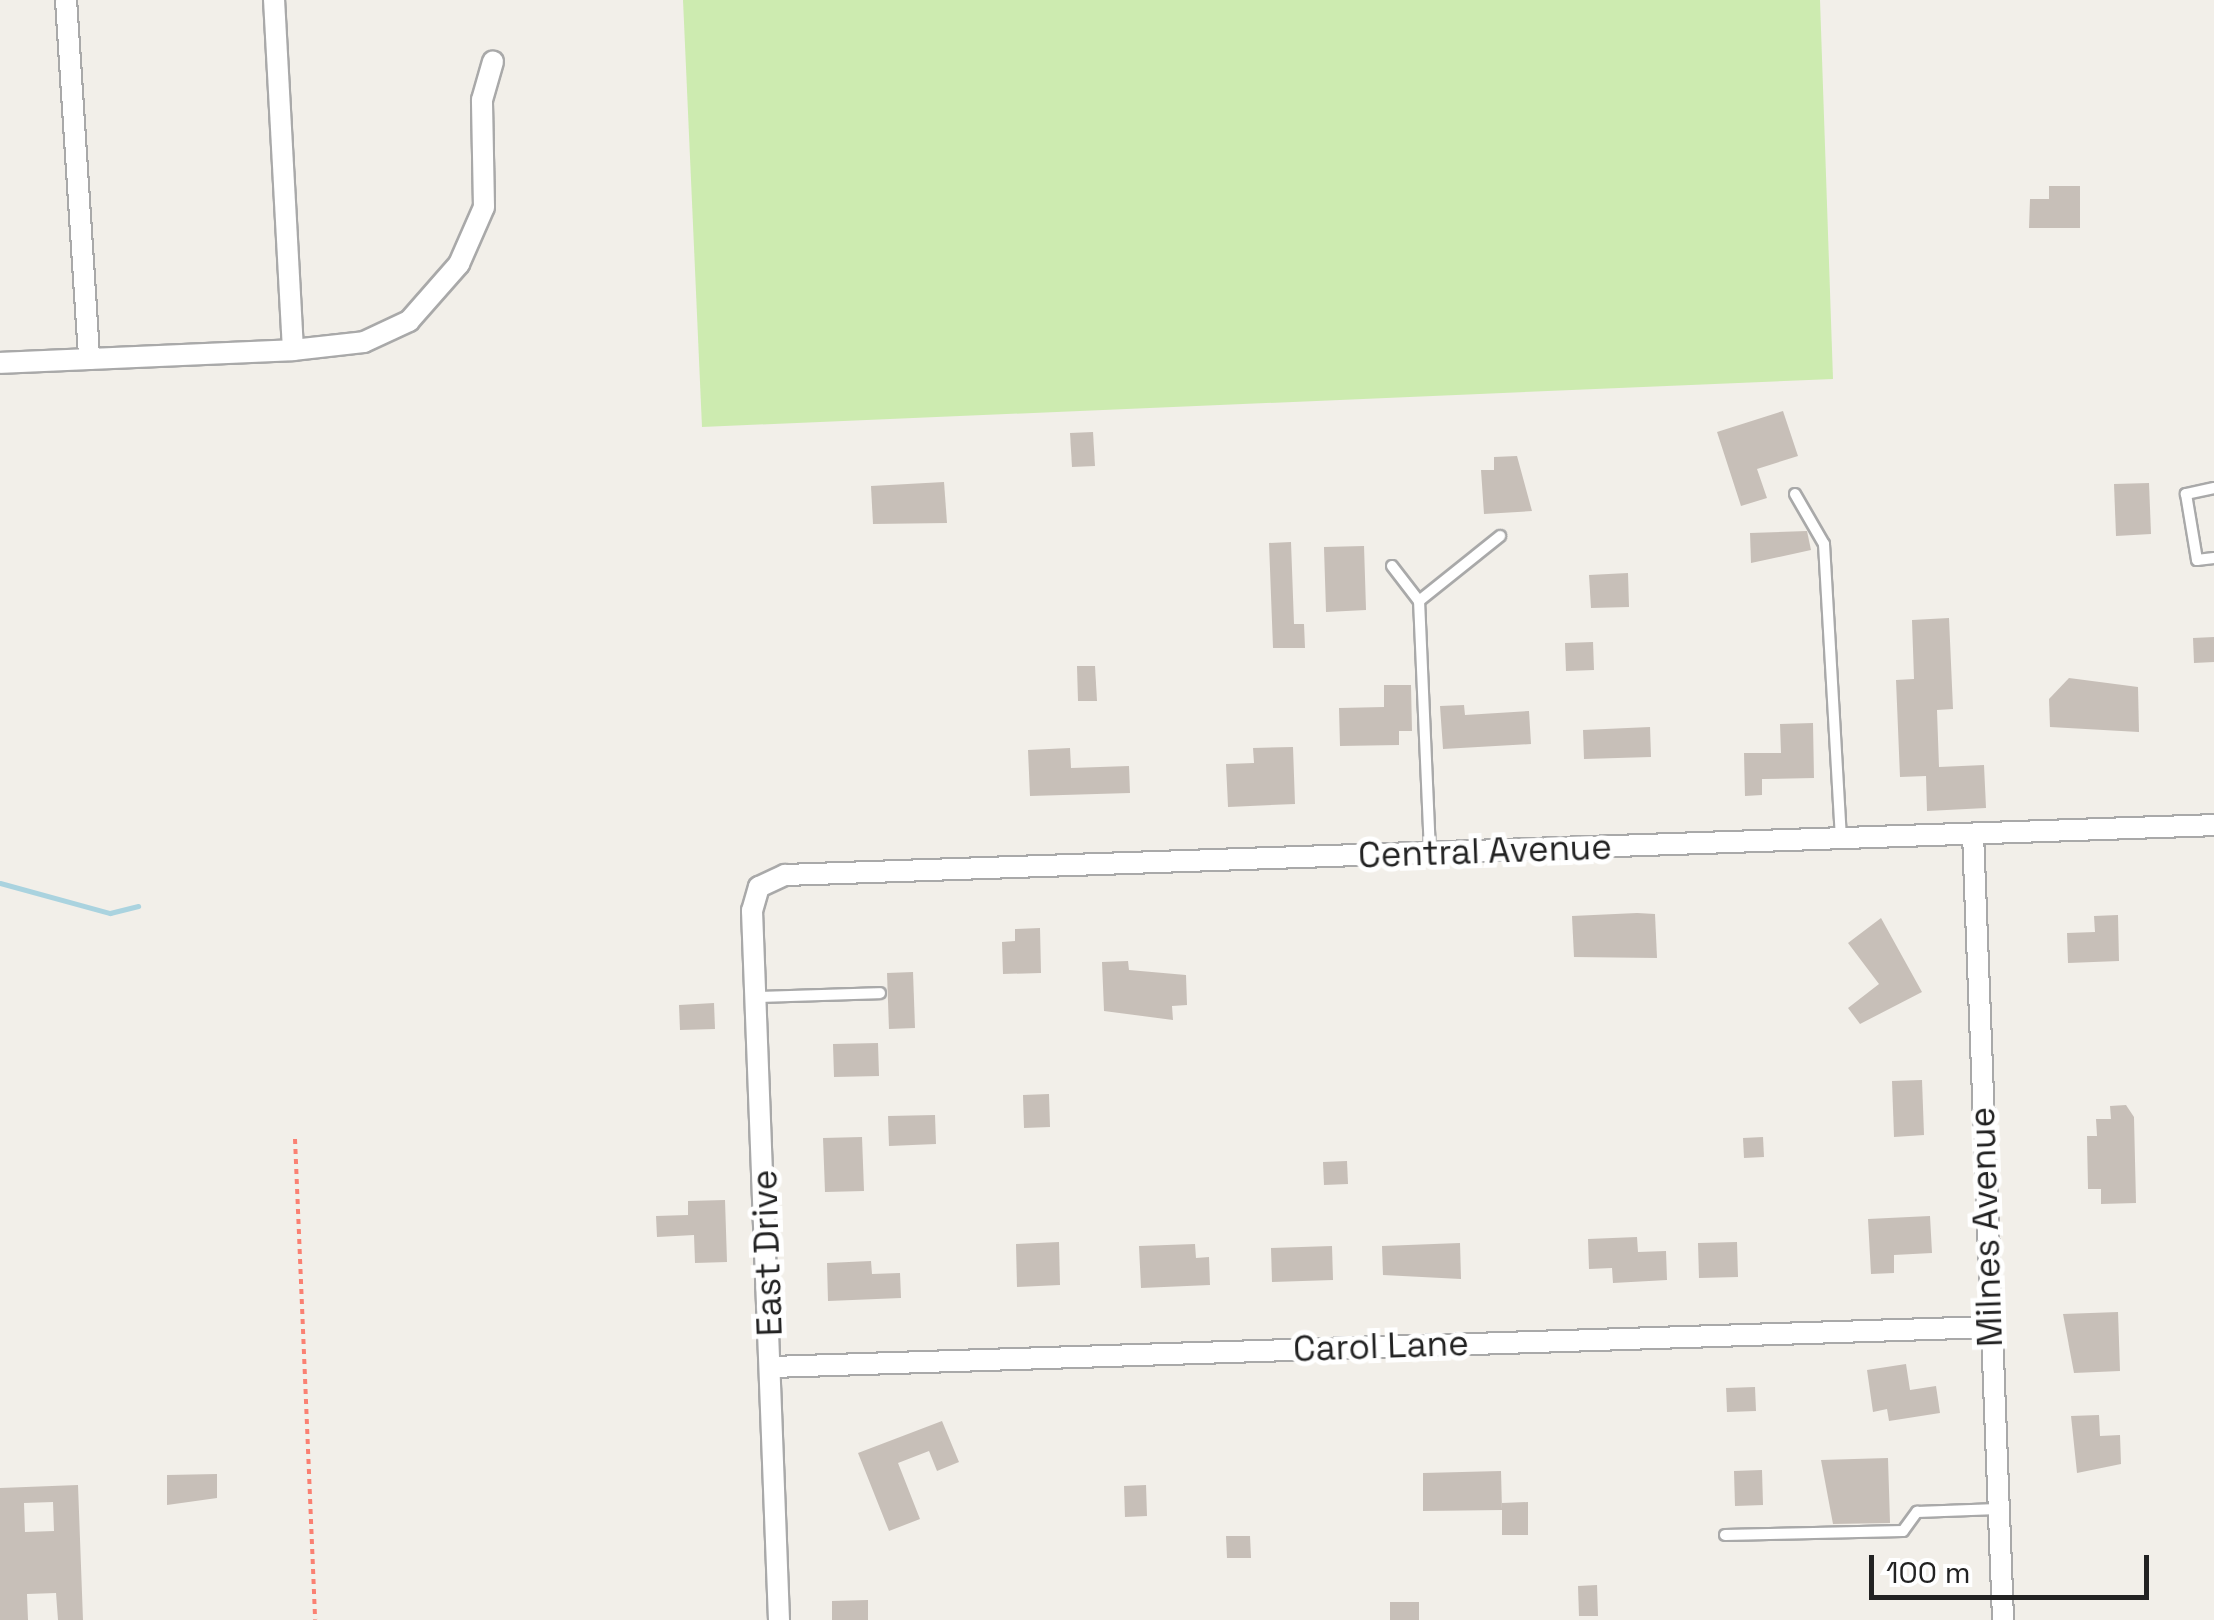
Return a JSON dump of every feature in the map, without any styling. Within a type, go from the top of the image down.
[{"type":"street","points":[[66,0],[88,359]]},
{"type":"street","points":[[274,0],[293,350]]},
{"type":"street","points":[[0,363],[293,350],[364,342],[409,320],[459,264],[484,207],[482,100],[493,62]]},
{"type":"street","name":"Central Avenue","points":[[759,887],[785,875],[2214,825]]},
{"type":"street","name":"Milnes Avenue","points":[[1973,834],[2003,1620]]},
{"type":"street","name":"East Drive","points":[[759,887],[756,996],[780,1620]]},
{"type":"street","name":"Carol Lane","points":[[772,1367],[1990,1326]]},
{"type":"lane","points":[[2214,488],[2186,494],[2198,560],[2214,558]]},
{"type":"lane","points":[[1795,494],[1824,544],[1841,839]]},
{"type":"lane","points":[[1419,601],[1500,536]]},
{"type":"lane","points":[[1392,566],[1419,601],[1430,853]]},
{"type":"lane","points":[[756,996],[880,992]]},
{"type":"lane","points":[[1725,1534],[1904,1531],[1917,1512],[1998,1508]]},
{"type":"path","points":[[295,1139],[316,1620]]},
{"type":"green space","points":[[683,0],[1820,0],[1833,379],[702,427]]},
{"type":"building","points":[[2049,186],[2080,186],[2080,228],[2029,228],[2030,199],[2049,199]]},
{"type":"building","points":[[1783,411],[1798,456],[1757,469],[1767,498],[1741,506],[1717,432]]},
{"type":"building","points":[[1093,432],[1095,466],[1072,467],[1070,433]]},
{"type":"building","points":[[1517,456],[1532,511],[1484,514],[1481,470],[1494,470],[1494,457]]},
{"type":"building","points":[[944,482],[947,523],[873,524],[871,486]]},
{"type":"building","points":[[2149,483],[2151,534],[2116,536],[2114,484]]},
{"type":"building","points":[[1807,531],[1811,550],[1751,563],[1750,533]]},
{"type":"building","points":[[1291,542],[1294,624],[1304,624],[1305,648],[1273,648],[1269,543]]},
{"type":"building","points":[[1364,546],[1366,610],[1326,612],[1324,547]]},
{"type":"building","points":[[1628,573],[1629,607],[1591,608],[1589,575]]},
{"type":"building","points":[[1949,618],[1953,709],[1937,710],[1939,767],[1984,765],[1986,808],[1927,811],[1926,776],[1900,777],[1896,680],[1914,679],[1912,620]]},
{"type":"building","points":[[2214,637],[2214,662],[2194,663],[2193,638]]},
{"type":"building","points":[[1593,642],[1594,670],[1566,671],[1565,643]]},
{"type":"building","points":[[1077,666],[1095,666],[1097,701],[1078,701]]},
{"type":"building","points":[[2069,678],[2138,687],[2139,732],[2050,727],[2049,699]]},
{"type":"building","points":[[1384,685],[1411,685],[1412,731],[1399,731],[1399,745],[1340,746],[1339,708],[1384,707]]},
{"type":"building","points":[[1464,705],[1465,715],[1529,711],[1531,744],[1443,749],[1440,706]]},
{"type":"building","points":[[1813,723],[1814,778],[1762,779],[1762,795],[1745,796],[1744,753],[1781,753],[1780,724]]},
{"type":"building","points":[[1650,727],[1651,757],[1584,759],[1583,730]]},
{"type":"building","points":[[1293,747],[1295,804],[1228,807],[1226,764],[1254,763],[1253,748]]},
{"type":"building","points":[[1070,748],[1071,768],[1129,766],[1130,793],[1030,796],[1028,750]]},
{"type":"building","points":[[1655,914],[1657,958],[1574,957],[1572,916]]},
{"type":"building","points":[[2118,915],[2119,961],[2068,963],[2067,933],[2095,932],[2094,916]]},
{"type":"building","points":[[1881,918],[1922,992],[1860,1024],[1848,1008],[1879,984],[1848,943]]},
{"type":"building","points":[[1040,928],[1041,973],[1003,974],[1002,942],[1015,941],[1015,929]]},
{"type":"building","points":[[1128,961],[1129,970],[1186,975],[1187,1005],[1172,1006],[1173,1020],[1104,1011],[1102,962]]},
{"type":"building","points":[[913,972],[915,1028],[889,1029],[887,973]]},
{"type":"building","points":[[714,1003],[715,1029],[680,1030],[679,1005]]},
{"type":"building","points":[[878,1043],[879,1076],[834,1077],[833,1044]]},
{"type":"building","points":[[1922,1080],[1924,1135],[1894,1137],[1892,1081]]},
{"type":"building","points":[[1049,1094],[1050,1127],[1024,1128],[1023,1095]]},
{"type":"building","points":[[2126,1105],[2134,1117],[2136,1203],[2101,1204],[2101,1189],[2088,1189],[2087,1136],[2097,1136],[2096,1119],[2111,1119],[2110,1106]]},
{"type":"building","points":[[935,1115],[936,1144],[889,1146],[888,1116]]},
{"type":"building","points":[[862,1137],[864,1191],[825,1192],[823,1138]]},
{"type":"building","points":[[1763,1137],[1764,1157],[1744,1158],[1743,1138]]},
{"type":"building","points":[[1347,1161],[1348,1184],[1324,1185],[1323,1162]]},
{"type":"building","points":[[725,1200],[727,1262],[695,1263],[694,1235],[657,1237],[656,1216],[688,1215],[688,1201]]},
{"type":"building","points":[[1930,1216],[1932,1253],[1894,1255],[1894,1273],[1871,1274],[1868,1219]]},
{"type":"building","points":[[1637,1237],[1638,1252],[1666,1251],[1667,1280],[1613,1283],[1612,1268],[1589,1269],[1588,1239]]},
{"type":"building","points":[[1059,1242],[1060,1285],[1017,1287],[1016,1244]]},
{"type":"building","points":[[1737,1242],[1738,1277],[1699,1278],[1698,1243]]},
{"type":"building","points":[[1460,1243],[1461,1279],[1383,1275],[1382,1246]]},
{"type":"building","points":[[1195,1244],[1196,1258],[1209,1257],[1210,1285],[1141,1288],[1139,1246]]},
{"type":"building","points":[[1332,1246],[1333,1280],[1272,1282],[1271,1248]]},
{"type":"building","points":[[871,1261],[872,1274],[900,1273],[901,1298],[828,1301],[827,1263]]},
{"type":"building","points":[[2118,1312],[2120,1371],[2074,1373],[2063,1314]]},
{"type":"building","points":[[1906,1364],[1910,1390],[1936,1386],[1940,1413],[1889,1421],[1887,1409],[1873,1412],[1867,1370]]},
{"type":"building","points":[[1755,1387],[1756,1411],[1727,1412],[1726,1388]]},
{"type":"building","points":[[2099,1415],[2100,1436],[2120,1435],[2121,1464],[2077,1473],[2071,1416]]},
{"type":"building","points":[[942,1421],[959,1462],[937,1471],[929,1451],[898,1463],[920,1519],[889,1531],[858,1453]]},
{"type":"building","points":[[1888,1458],[1890,1523],[1833,1524],[1821,1460]]},
{"type":"building","points":[[1762,1470],[1763,1505],[1735,1506],[1734,1471]]},
{"type":"building","points":[[1501,1471],[1502,1510],[1423,1511],[1423,1473]]},
{"type":"building","points":[[217,1474],[217,1498],[167,1505],[167,1475]]},
{"type":"building","points":[[78,1485],[83,1620],[58,1620],[56,1593],[27,1594],[28,1620],[0,1620],[0,1488]],"holes":[[[53,1502],[54,1531],[25,1532],[24,1503]]]},
{"type":"building","points":[[1146,1485],[1147,1516],[1125,1517],[1124,1486]]},
{"type":"building","points":[[1528,1502],[1528,1535],[1502,1535],[1502,1503]]},
{"type":"building","points":[[1226,1536],[1250,1536],[1251,1558],[1227,1558]]},
{"type":"building","points":[[1597,1585],[1598,1616],[1579,1616],[1578,1586]]},
{"type":"building","points":[[868,1600],[868,1620],[832,1620],[832,1601]]},
{"type":"building","points":[[1390,1602],[1419,1602],[1419,1620],[1390,1620]]},
{"type":"waterway","points":[[0,883],[110,913],[138,906]]}]
